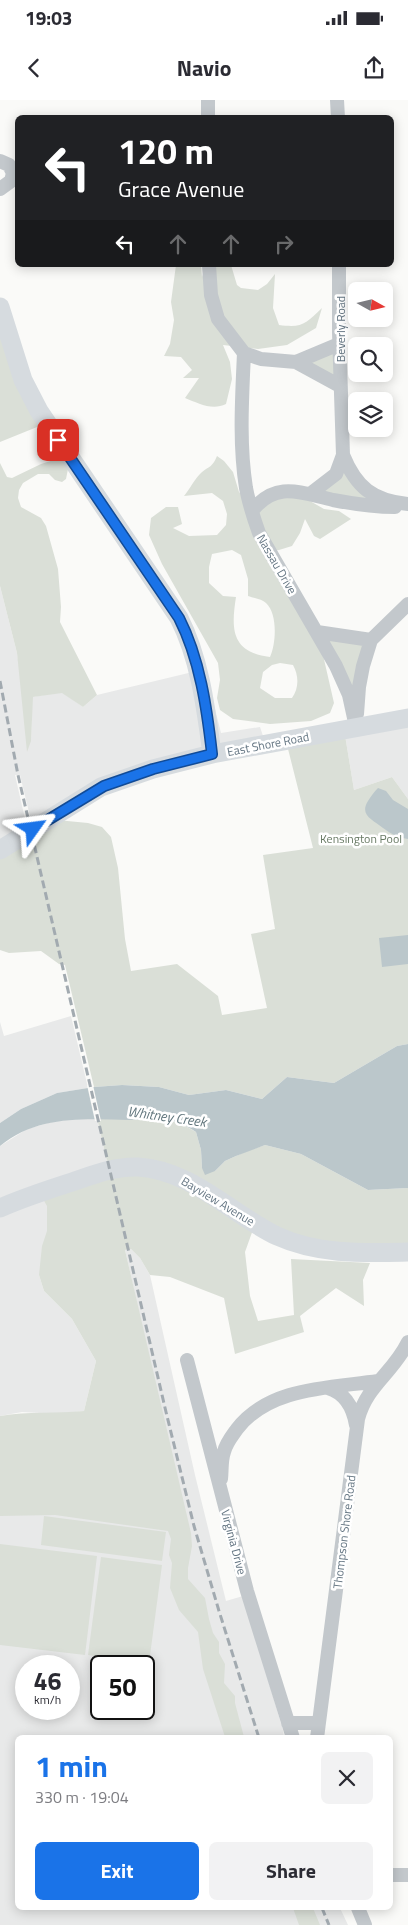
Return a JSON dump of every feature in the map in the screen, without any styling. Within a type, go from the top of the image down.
[{"type":"street","points":[[208,100],[208,115]]},
{"type":"street","points":[[337,100],[338,115]]},
{"type":"street","points":[[0,161],[9,165],[13,177],[8,184],[0,189]]},
{"type":"street","points":[[209,267],[211,295],[218,319],[244,353],[261,359],[296,362],[340,386]]},
{"type":"street","name":"Beverly Road","points":[[339,267],[339,344],[343,455],[350,473],[361,486],[375,496],[408,505]]},
{"type":"street","points":[[0,307],[23,380],[39,411],[179,618],[186,632],[196,665],[212,754]]},
{"type":"street","points":[[296,362],[339,344]]},
{"type":"street","name":"Nassau Drive","points":[[244,353],[241,421],[246,488],[252,511],[259,533],[318,632],[340,676],[349,695],[356,727]]},
{"type":"street","points":[[310,494],[336,474],[343,455]]},
{"type":"street","points":[[252,511],[265,498],[274,493],[291,490],[370,506],[408,505]]},
{"type":"street","points":[[356,727],[359,687],[363,666],[372,640],[408,604]]},
{"type":"street","points":[[318,632],[372,640]]},
{"type":"street","name":"East Shore Road","points":[[0,850],[104,786],[153,769],[212,754],[408,718]]},
{"type":"street","name":"Bayview Avenue","points":[[0,1208],[26,1197],[105,1171],[138,1167],[162,1171],[180,1178],[201,1189],[255,1224],[278,1236],[300,1244],[349,1254],[408,1252]]},
{"type":"street","name":"Thompson Shore Road","points":[[317,1735],[356,1426],[363,1403],[378,1381],[386,1375],[397,1361],[408,1342]]},
{"type":"street","name":"Virginia Drive","points":[[187,1360],[247,1591],[292,1735]]},
{"type":"street","points":[[223,1500],[220,1482],[223,1452],[241,1423],[258,1409],[276,1399],[295,1393],[378,1381]]},
{"type":"street","points":[[328,1388],[339,1392],[347,1401],[352,1410],[356,1426]]},
{"type":"street","points":[[288,1723],[319,1723]]},
{"type":"street","points":[[393,1875],[408,1875]]},
{"type":"street","points":[[359,1910],[365,1925]]},
{"type":"shaded area","points":[[0,586],[17,653],[31,741],[32,697],[62,692],[83,707],[97,695],[205,669],[221,733],[260,727],[266,745],[153,769],[33,829],[20,775],[15,775],[28,832],[0,850]]},
{"type":"shaded area","points":[[408,718],[408,799],[392,777],[354,790],[344,729]]},
{"type":"shaded area","points":[[71,1016],[88,1088],[57,1093],[21,1109],[0,1123],[0,1022],[4,1036]]},
{"type":"shaded area","points":[[77,1118],[97,1118],[109,1170],[39,1275],[44,1291],[72,1319],[96,1361],[84,1411],[58,1414],[22,1412],[0,1416],[0,1146],[27,1129]]},
{"type":"shaded area","points":[[131,1249],[140,1258],[150,1275],[195,1475],[226,1601],[243,1596],[284,1735],[15,1735],[15,1910],[341,1910],[348,1925],[0,1925],[0,1508],[40,1511],[142,1326],[125,1250]]},
{"type":"green space","points":[[176,267],[201,267],[202,277],[205,267],[232,267],[237,285],[241,288],[258,290],[267,284],[275,274],[273,308],[279,325],[293,326],[303,324],[322,308],[316,328],[287,345],[258,349],[223,345],[230,362],[232,379],[226,404],[216,407],[200,404],[185,398],[199,378],[183,378],[192,370],[181,357],[164,356],[170,344],[174,320],[171,302]]},
{"type":"green space","points":[[0,307],[47,423],[0,442]]},
{"type":"green space","points":[[339,344],[340,386],[296,362]]},
{"type":"green space","points":[[343,455],[350,473],[401,503],[333,500],[319,488]]},
{"type":"green space","points":[[217,456],[224,461],[233,472],[239,492],[256,510],[273,496],[303,497],[324,509],[339,511],[351,519],[320,539],[314,536],[305,519],[300,533],[292,546],[264,552],[323,655],[334,703],[330,713],[311,721],[270,724],[233,719],[220,710],[217,698],[220,680],[218,663],[162,564],[149,535],[151,518],[166,507],[178,507],[182,524],[173,528],[189,536],[217,535],[226,525],[227,514],[223,501],[212,493],[184,496],[199,475],[212,465]],"holes":[[[232,550],[241,555],[248,579],[248,596],[266,603],[273,614],[275,637],[270,657],[248,650],[241,644],[234,629],[236,597],[223,596],[209,583],[209,567],[212,554]],[[280,663],[293,665],[295,669],[297,686],[292,698],[275,698],[260,688],[263,672],[272,665]]]},
{"type":"green space","points":[[63,457],[68,469],[66,479],[62,482],[55,480],[49,474],[38,474],[23,483],[19,490],[18,498],[21,507],[41,518],[46,526],[58,569],[61,607],[60,622],[97,695],[83,707],[62,693],[33,697],[31,741],[27,752],[17,653],[0,586],[0,463],[7,477],[12,478],[41,464]]},
{"type":"green space","points":[[317,632],[371,640],[356,727]]},
{"type":"green space","name":"Kensington Pool","points":[[344,729],[354,790],[392,777],[408,799],[408,1044],[397,1046],[334,1083],[287,1077],[262,1099],[226,1090],[189,1095],[159,1087],[122,1085],[94,1087],[65,965],[59,964],[41,951],[9,953],[0,950],[0,850],[57,820],[88,823],[102,827],[111,837],[118,868],[125,939],[131,971],[177,964],[218,996],[222,1015],[267,1008],[251,934],[275,929],[263,855],[313,848],[286,741]]},
{"type":"green space","points":[[97,1118],[178,1122],[196,1132],[201,1150],[202,1168],[215,1171],[225,1161],[265,1145],[301,1154],[368,1190],[408,1188],[408,1252],[349,1254],[255,1224],[245,1252],[250,1296],[258,1321],[294,1315],[291,1259],[370,1263],[363,1280],[364,1306],[336,1288],[300,1316],[304,1332],[235,1354],[224,1298],[170,1277],[150,1275],[140,1258],[131,1249],[125,1250],[191,1533],[192,1546],[188,1579],[205,1598],[213,1633],[219,1642],[219,1653],[225,1664],[224,1683],[235,1696],[243,1735],[224,1735],[203,1669],[198,1632],[179,1610],[170,1588],[172,1563],[169,1555],[171,1539],[168,1531],[55,1515],[0,1516],[0,1416],[84,1411],[96,1361],[72,1319],[44,1291],[39,1275],[42,1246],[47,1231],[47,1206],[39,1192],[109,1170]]},
{"type":"green space","points":[[44,1516],[166,1532],[162,1561],[41,1545]]},
{"type":"green space","points":[[0,1544],[97,1556],[85,1655],[0,1645]]},
{"type":"green space","points":[[101,1557],[162,1565],[150,1655],[88,1655]]},
{"type":"green space","points":[[294,1910],[314,1910],[320,1925],[299,1925]]},
{"type":"water","points":[[378,788],[386,791],[393,800],[408,809],[408,839],[389,832],[371,820],[366,814],[365,810],[370,797]]},
{"type":"water","points":[[408,935],[408,964],[382,967],[379,938]]},
{"type":"water","name":"Whitney Creek","points":[[408,1044],[408,1188],[368,1190],[301,1154],[265,1145],[225,1161],[215,1171],[205,1175],[202,1168],[201,1150],[196,1132],[175,1121],[169,1120],[95,1119],[62,1121],[30,1129],[0,1146],[0,1123],[21,1109],[57,1093],[122,1085],[159,1087],[189,1095],[226,1090],[262,1099],[287,1077],[334,1083],[397,1046]]},
{"type":"pier","points":[[87,1085],[93,1085],[101,1121],[95,1121]]},
{"type":"railway","points":[[0,681],[18,775],[166,1412],[194,1526],[258,1735]]},
{"type":"railway","points":[[323,1910],[329,1925]]},
{"type":"route","points":[[33,829],[104,786],[176,762],[212,754],[210,734],[196,665],[186,632],[179,618],[58,440]]}]
